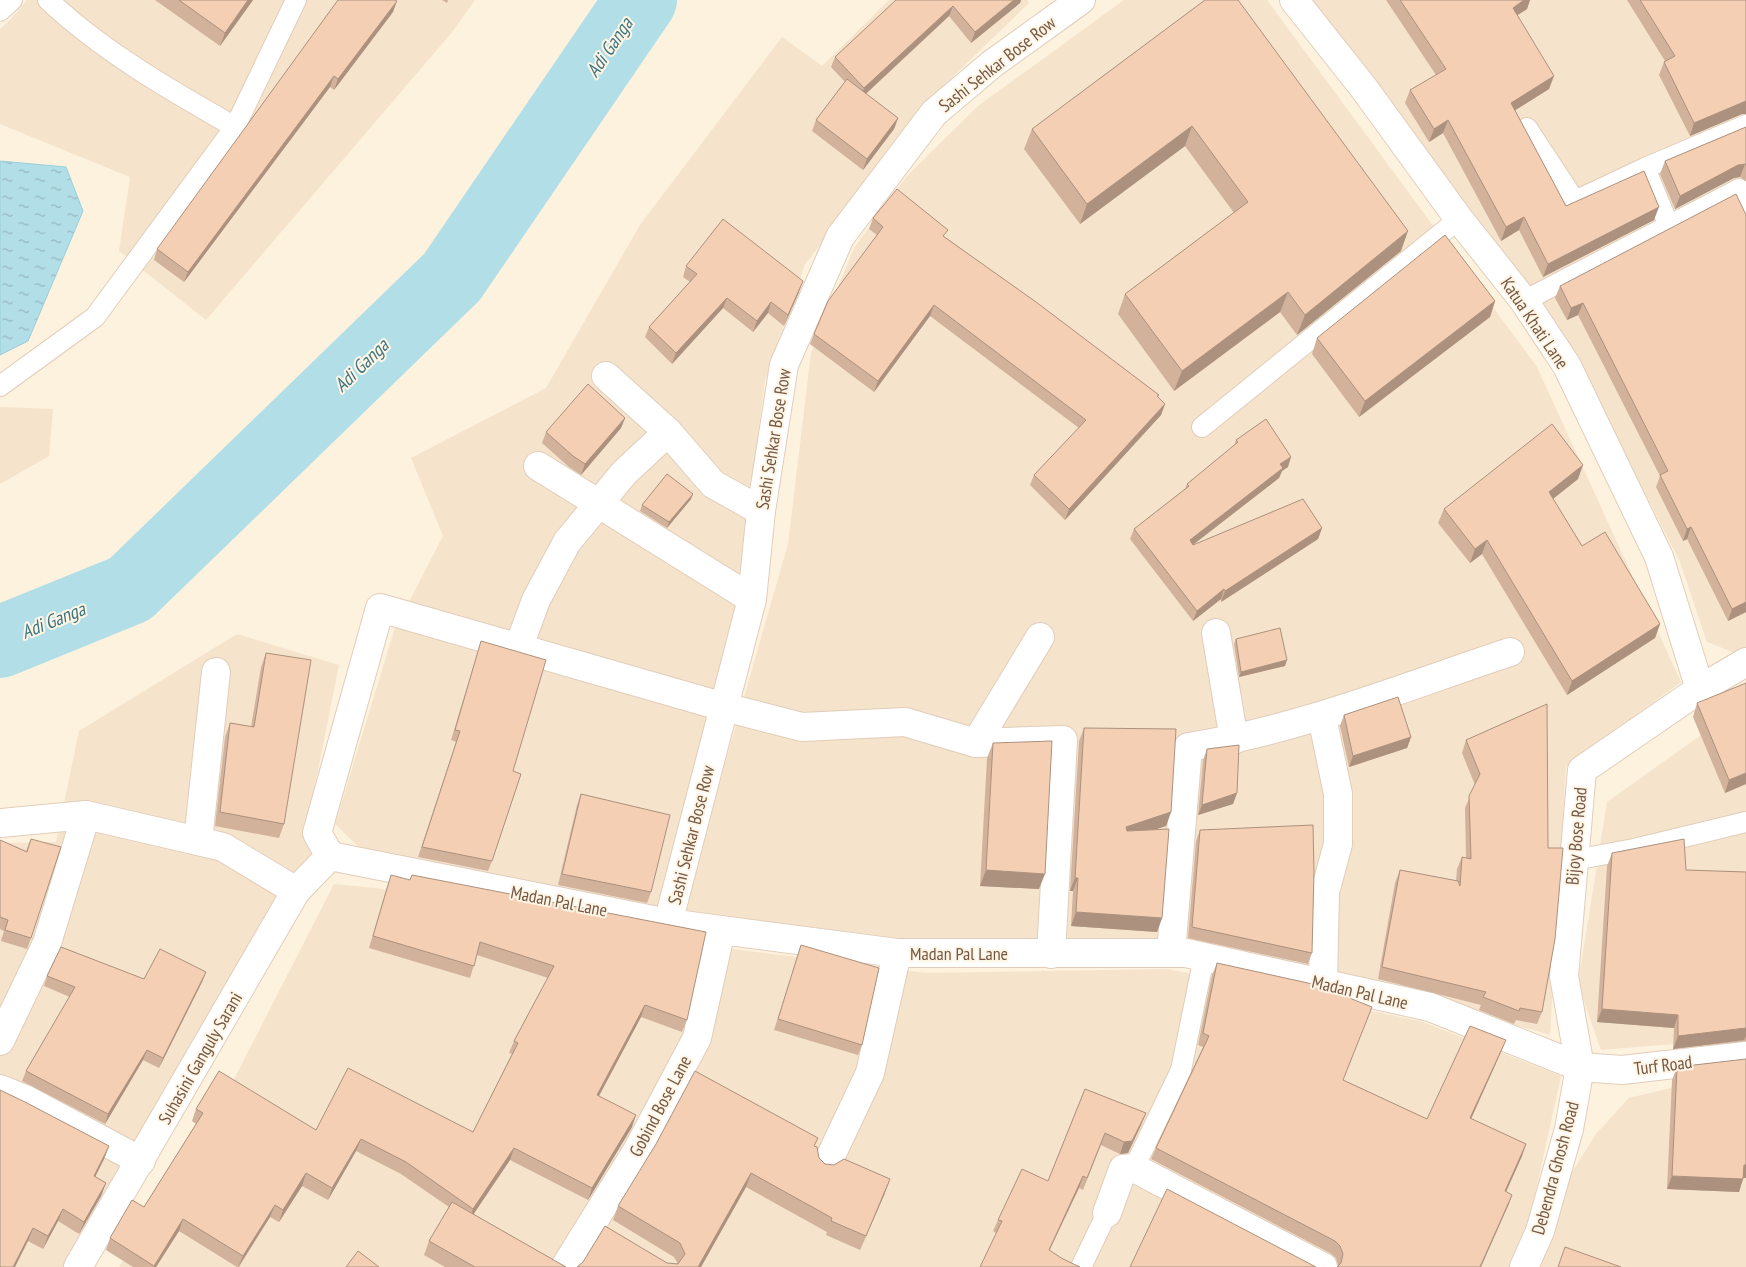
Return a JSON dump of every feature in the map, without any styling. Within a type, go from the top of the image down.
[{"type":"street","name":"Sashi Sehkar Bose Row","points":[[668,923],[752,599],[760,511],[784,364],[840,236],[934,113],[992,64],[1081,0]]},
{"type":"street","name":"Katua Khati Lane","points":[[1294,0],[1363,87],[1459,219],[1524,301],[1566,366],[1659,557],[1700,689]]},
{"type":"street","points":[[606,376],[668,432],[713,484],[760,511]]},
{"type":"street","points":[[518,649],[536,600],[567,542],[624,473],[668,432]]},
{"type":"street","points":[[538,466],[752,599]]},
{"type":"street","points":[[330,856],[317,834],[380,608],[518,649],[802,727],[905,722],[976,742],[1063,740],[1051,954]]},
{"type":"street","points":[[1216,633],[1234,740]]},
{"type":"street","points":[[976,742],[1040,637]]},
{"type":"street","points":[[1171,953],[1188,747],[1234,740],[1322,717],[1510,652]]},
{"type":"street","name":"Bijoy Bose Road","points":[[1580,1067],[1564,976],[1582,770],[1700,689],[1746,662]]},
{"type":"street","points":[[198,841],[216,672]]},
{"type":"street","points":[[1322,717],[1338,794],[1338,844],[1325,892],[1322,983]]},
{"type":"street","points":[[0,1041],[47,943],[86,815]]},
{"type":"street","points":[[0,823],[86,815],[223,847],[296,890]]},
{"type":"street","name":"Suhasini Ganguly Sarani","points":[[78,1267],[141,1162],[296,890],[330,856]]},
{"type":"street","name":"Madan Pal Lane","points":[[330,856],[668,923],[897,952],[1186,953],[1430,1007],[1580,1067]]},
{"type":"street","name":"Gobind Bose Lane","points":[[565,1267],[601,1227],[637,1151],[697,1038],[721,930]]},
{"type":"street","points":[[827,1164],[870,1073],[897,952]]},
{"type":"street","name":"Turf Road","points":[[1580,1067],[1622,1070],[1746,1056]]},
{"type":"street","name":"Debendra Ghosh Road","points":[[1524,1267],[1540,1231],[1566,1138],[1580,1067]]},
{"type":"street","points":[[0,1089],[28,1100],[141,1162]]},
{"type":"street","points":[[1107,1213],[1123,1169],[1134,1168],[1323,1267]]},
{"type":"lane","points":[[0,11],[12,0]]},
{"type":"lane","points":[[48,0],[74,25],[183,98],[235,127]]},
{"type":"lane","points":[[0,386],[95,317],[235,127],[296,0]]},
{"type":"lane","points":[[1527,128],[1575,201],[1645,168],[1746,125]]},
{"type":"lane","points":[[1645,168],[1669,226]]},
{"type":"lane","points":[[1524,301],[1739,189],[1746,207]]},
{"type":"lane","points":[[1202,427],[1459,219]]},
{"type":"lane","points":[[1574,860],[1634,849],[1746,822]]},
{"type":"lane","points":[[1134,1168],[1181,1070],[1204,957]]},
{"type":"lane","points":[[1080,1267],[1107,1213]]},
{"type":"shaded area","points":[[27,0],[475,0],[453,31],[206,320],[119,251],[130,177],[0,124],[0,29]]},
{"type":"shaded area","points":[[889,0],[1027,0],[1029,3],[939,90],[883,167],[805,264],[765,380],[735,614],[660,909],[359,847],[335,824],[394,631],[443,536],[411,458],[546,388],[640,225],[782,37],[822,66]]},
{"type":"shaded area","points":[[1124,0],[1267,0],[1537,367],[1681,682],[1566,767],[1550,1035],[1419,997],[1161,940],[895,943],[681,916],[788,544],[811,353],[854,248],[906,177],[978,106]]},
{"type":"shaded area","points":[[1300,0],[1746,0],[1746,652],[1740,655],[1707,642],[1680,562],[1580,365]]},
{"type":"shaded area","points":[[0,407],[53,409],[49,456],[0,484]]},
{"type":"shaded area","points":[[237,634],[339,665],[308,820],[314,861],[272,903],[150,1130],[68,1267],[0,1267],[0,843],[56,842],[79,731]]},
{"type":"shaded area","points":[[1746,703],[1746,1038],[1601,1050],[1578,984],[1607,802]]},
{"type":"shaded area","points":[[334,884],[375,888],[676,942],[926,973],[1168,969],[1420,1021],[1561,1076],[1526,1236],[1509,1267],[119,1267],[229,1089]]},
{"type":"shaded area","points":[[1746,1078],[1746,1267],[1531,1267],[1571,1174],[1596,1134],[1629,1098],[1709,1079]]},
{"type":"water","points":[[0,161],[66,167],[83,211],[28,341],[0,355]]},
{"type":"building","points":[[179,0],[248,0],[225,33]]},
{"type":"building","points":[[338,0],[397,1],[338,79],[334,76],[188,272],[157,249]]},
{"type":"building","points":[[896,0],[1014,0],[975,32],[953,6],[864,88],[835,57]]},
{"type":"building","points":[[1205,0],[1238,0],[1408,231],[1305,315],[1288,292],[1182,371],[1125,294],[1248,202],[1192,126],[1087,204],[1032,129]]},
{"type":"building","points":[[1400,0],[1524,0],[1513,8],[1554,76],[1511,103],[1566,206],[1644,171],[1659,207],[1548,264],[1524,217],[1506,227],[1448,120],[1434,129],[1410,90],[1446,69]]},
{"type":"building","points":[[1640,0],[1746,0],[1746,101],[1694,123],[1664,62],[1675,56]]},
{"type":"building","points":[[847,79],[898,118],[867,159],[816,120]]},
{"type":"building","points":[[1746,127],[1746,164],[1738,165],[1680,196],[1665,161]]},
{"type":"building","points":[[897,189],[948,230],[943,236],[1036,302],[1159,395],[1157,396],[1165,404],[1069,509],[1034,475],[1086,420],[934,305],[878,381],[814,334],[828,301],[883,227],[873,218]]},
{"type":"building","points":[[1736,194],[1746,215],[1746,602],[1732,609],[1691,527],[1687,529],[1660,475],[1668,471],[1583,303],[1571,308],[1560,286]]},
{"type":"building","points":[[723,219],[803,281],[788,315],[771,302],[757,321],[727,298],[676,353],[649,327],[697,274],[686,266]]},
{"type":"building","points":[[1445,235],[1495,301],[1365,401],[1317,338]]},
{"type":"building","points":[[588,384],[625,418],[585,464],[546,432]]},
{"type":"building","points":[[1266,419],[1291,457],[1280,464],[1283,468],[1190,540],[1193,545],[1303,499],[1322,528],[1225,591],[1224,589],[1197,611],[1134,529],[1189,486],[1187,484],[1238,442],[1236,440]]},
{"type":"building","points":[[1552,424],[1583,465],[1549,492],[1582,546],[1605,532],[1660,624],[1572,681],[1487,540],[1475,549],[1444,509]]},
{"type":"building","points":[[667,474],[693,494],[669,522],[642,505]]},
{"type":"building","points":[[1280,628],[1287,660],[1241,672],[1236,639]]},
{"type":"building","points":[[481,641],[546,660],[513,771],[521,774],[492,861],[422,847],[460,731],[455,730]]},
{"type":"building","points":[[266,653],[311,660],[284,824],[220,812],[230,723],[254,727]]},
{"type":"building","points":[[1746,683],[1746,773],[1729,780],[1697,703]]},
{"type":"building","points":[[1398,697],[1411,737],[1353,756],[1344,715]]},
{"type":"building","points":[[1547,704],[1548,848],[1563,848],[1555,939],[1542,1012],[1520,1008],[1519,1011],[1483,997],[1486,992],[1382,967],[1400,870],[1458,881],[1460,886],[1462,857],[1471,859],[1469,796],[1480,774],[1466,740]]},
{"type":"building","points":[[1084,728],[1176,729],[1171,812],[1126,827],[1127,831],[1169,829],[1162,918],[1076,912],[1078,878],[1075,878]]},
{"type":"building","points":[[1052,741],[1045,874],[986,870],[993,743]]},
{"type":"building","points":[[1239,745],[1237,793],[1202,805],[1207,749]]},
{"type":"building","points":[[581,794],[670,815],[651,892],[562,874]]},
{"type":"building","points":[[1313,825],[1312,953],[1192,927],[1200,830]]},
{"type":"building","points":[[31,839],[61,847],[31,938],[5,930],[8,920],[0,917],[0,840],[27,852]]},
{"type":"building","points":[[1684,839],[1686,870],[1746,872],[1746,1028],[1678,1036],[1678,1015],[1602,1009],[1612,853]]},
{"type":"building","points":[[391,875],[410,880],[412,875],[706,932],[687,1020],[645,1005],[597,1095],[636,1115],[592,1188],[514,1148],[473,1209],[406,1162],[361,1139],[332,1188],[306,1173],[283,1210],[275,1205],[243,1256],[183,1219],[154,1266],[110,1238],[132,1200],[144,1207],[203,1113],[196,1109],[219,1071],[316,1130],[348,1068],[473,1132],[518,1043],[514,1041],[554,966],[480,942],[474,966],[373,936]]},
{"type":"building","points":[[801,945],[879,968],[862,1045],[778,1019]]},
{"type":"building","points":[[61,947],[144,979],[160,949],[206,972],[163,1058],[147,1050],[108,1114],[26,1071],[75,987],[47,976]]},
{"type":"building","points":[[1217,963],[1317,985],[1372,1007],[1343,1080],[1427,1119],[1470,1026],[1506,1040],[1470,1118],[1526,1144],[1505,1191],[1512,1195],[1480,1267],[1337,1267],[1341,1263],[1343,1254],[1340,1246],[1335,1241],[1156,1148],[1209,1036],[1203,1033]]},
{"type":"building","points":[[1746,1059],[1746,1165],[1744,1165],[1743,1179],[1672,1176],[1677,1067]]},
{"type":"building","points":[[695,1071],[818,1138],[814,1146],[817,1147],[819,1158],[825,1164],[834,1165],[844,1159],[890,1179],[866,1236],[831,1221],[832,1218],[751,1173],[698,1267],[577,1267],[583,1262],[605,1226],[667,1263],[678,1264],[685,1254],[680,1243],[618,1206],[656,1144]]},
{"type":"building","points":[[1085,1089],[1146,1113],[1132,1141],[1124,1142],[1105,1133],[1087,1178],[1083,1176],[1049,1250],[1080,1267],[980,1267],[1002,1221],[998,1220],[1022,1169],[1048,1181]]},
{"type":"building","points":[[0,1090],[109,1146],[94,1176],[106,1183],[84,1222],[63,1209],[48,1236],[33,1228],[13,1267],[0,1267]]},
{"type":"building","points":[[1167,1189],[1316,1267],[1130,1267]]},
{"type":"building","points":[[452,1202],[566,1267],[475,1267],[429,1241]]},
{"type":"building","points":[[1565,1247],[1621,1267],[1558,1267]]},
{"type":"building","points":[[358,1251],[379,1267],[346,1267]]},
{"type":"waterway","name":"Adi Ganga","points":[[0,642],[130,589],[452,277],[641,0]]}]
